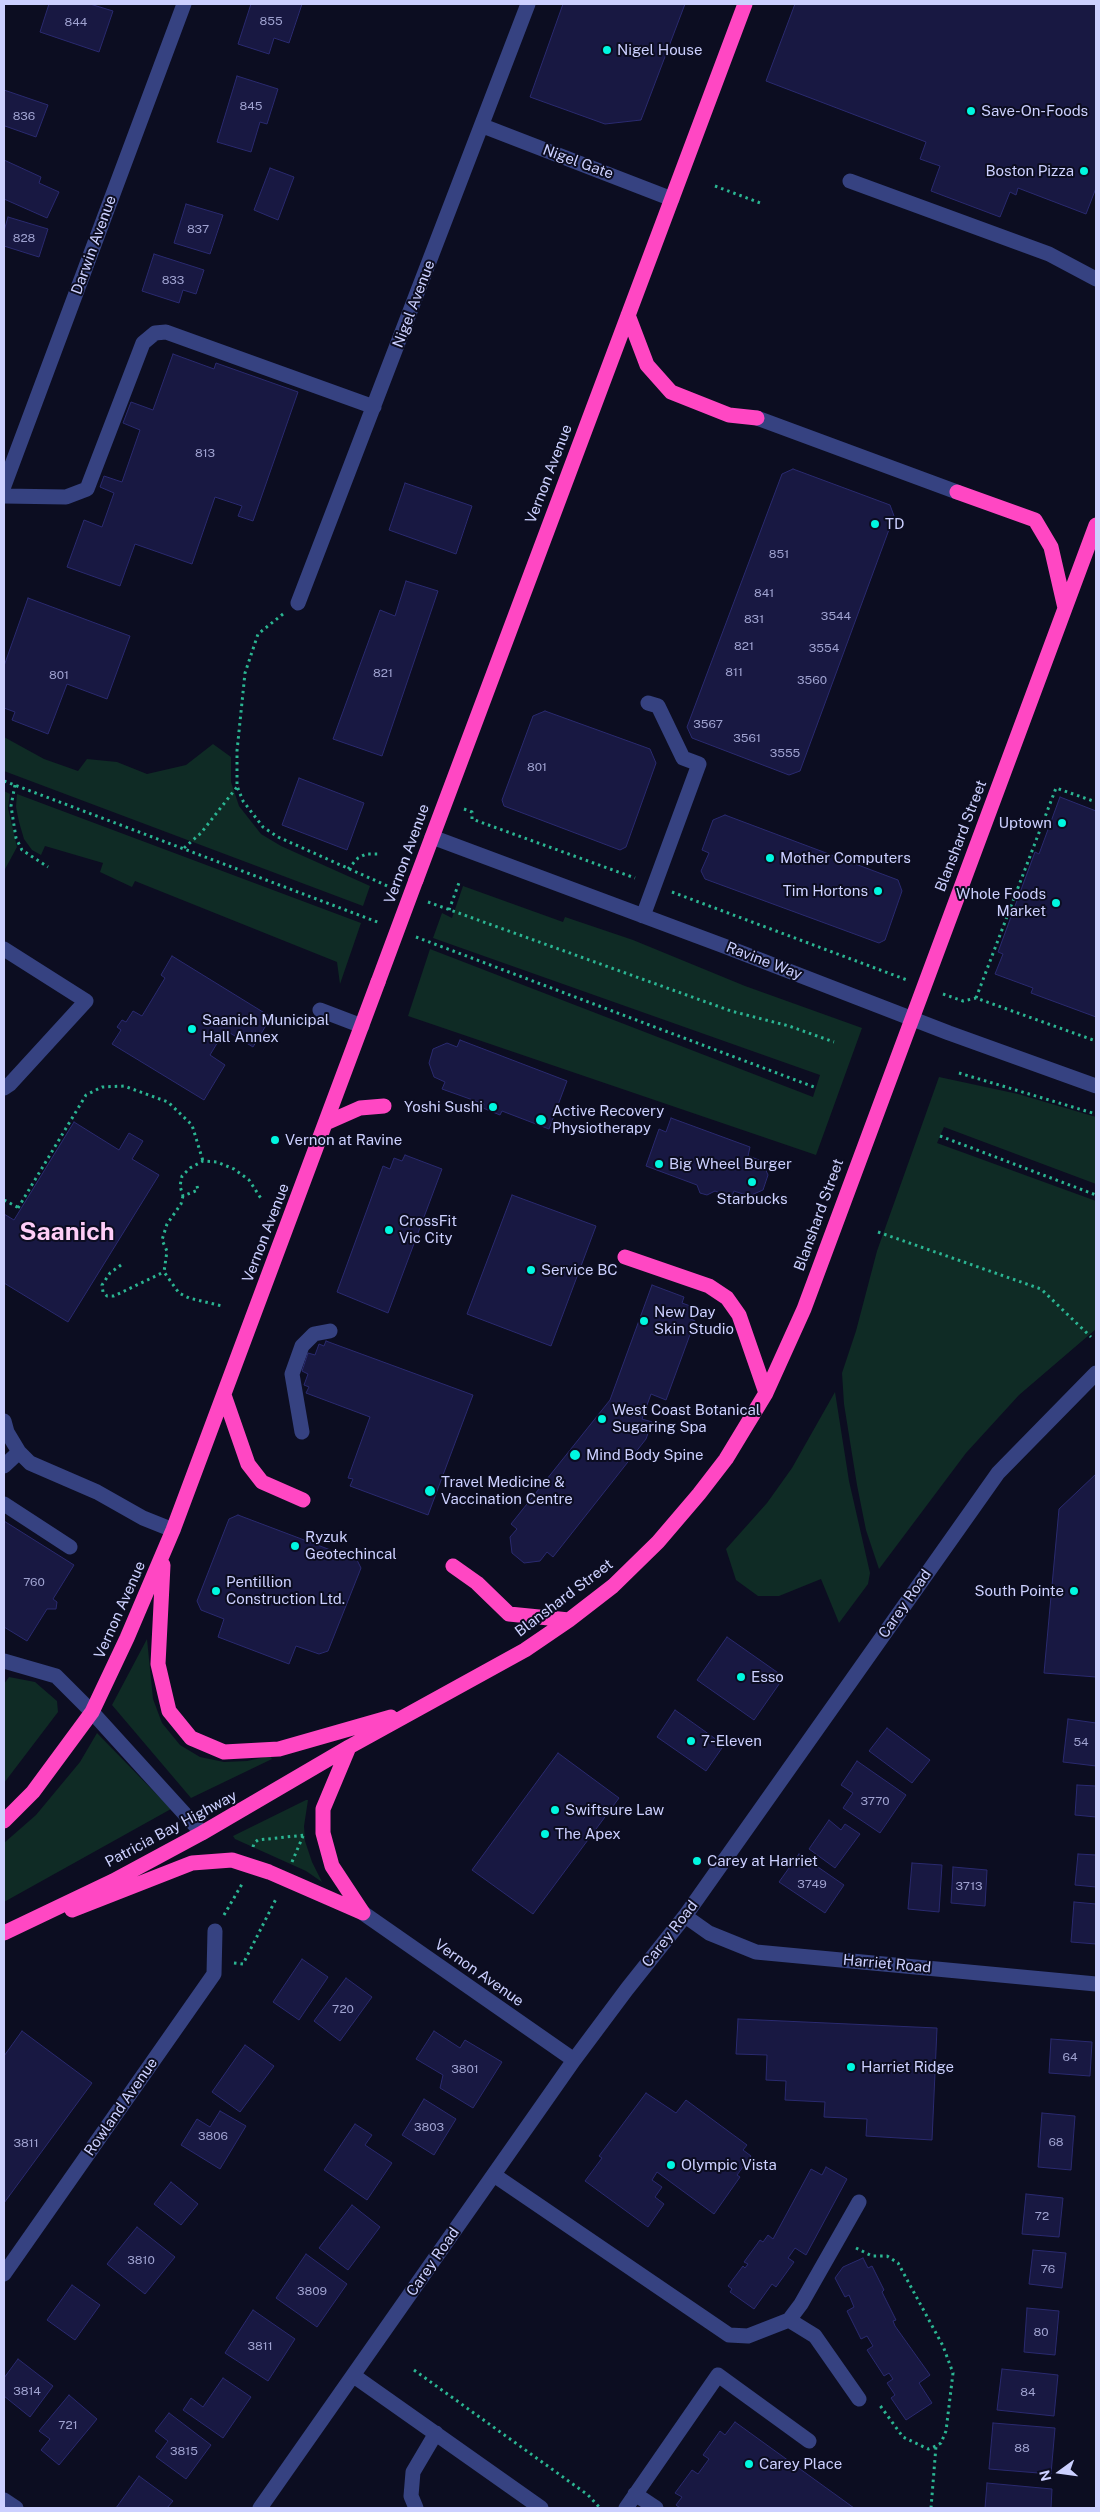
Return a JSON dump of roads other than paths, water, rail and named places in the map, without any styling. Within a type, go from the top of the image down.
[{"type":"highway","name":"Vernon Avenue","points":[[92,1712],[124,1647],[174,1530],[745,4]]},
{"type":"highway","points":[[628,315],[647,365],[671,392],[729,415],[757,418]]},
{"type":"highway","points":[[957,492],[1035,520],[1051,547],[1066,608]]},
{"type":"highway","name":"Blanshard Street","points":[[349,1747],[517,1654],[569,1620],[612,1586],[658,1542],[726,1459],[766,1393],[804,1309],[1095,532]]},
{"type":"highway","points":[[326,1123],[360,1108],[384,1106]]},
{"type":"highway","points":[[625,1257],[709,1286],[728,1298],[739,1315],[766,1393]]},
{"type":"highway","points":[[224,1395],[248,1464],[262,1482],[303,1500]]},
{"type":"highway","points":[[164,1554],[158,1664],[169,1711],[191,1738],[224,1752],[279,1749],[416,1709]]},
{"type":"highway","points":[[453,1566],[477,1583],[509,1614],[569,1620]]},
{"type":"highway","points":[[4,1821],[33,1792],[92,1712]]},
{"type":"highway","points":[[349,1747],[323,1808],[323,1833],[332,1866],[363,1913]]},
{"type":"highway","name":"Patricia Bay Highway","points":[[4,1933],[113,1881],[202,1833],[349,1747]]},
{"type":"highway","points":[[4,1938],[192,1863],[232,1860],[269,1872],[363,1913]]},
{"type":"street","name":"Darwin Avenue","points":[[4,486],[184,4]]},
{"type":"street","name":"Nigel Avenue","points":[[298,603],[483,126],[528,4]]},
{"type":"street","name":"Nigel Gate","points":[[483,126],[672,199]]},
{"type":"street","points":[[850,181],[1049,254],[1093,277]]},
{"type":"street","points":[[4,496],[66,497],[86,489],[143,343],[156,333],[166,332],[374,407]]},
{"type":"street","points":[[757,418],[957,492]]},
{"type":"street","points":[[644,916],[699,764],[683,758],[658,706],[648,703]]},
{"type":"street","name":"Ravine Way","points":[[432,837],[1096,1086]]},
{"type":"street","points":[[4,949],[86,1001],[10,1084],[4,1088]]},
{"type":"street","points":[[320,1010],[362,1026]]},
{"type":"street","points":[[302,1432],[292,1374],[302,1346],[314,1334],[330,1331]]},
{"type":"street","name":"Carey Road","points":[[260,2508],[574,2060],[685,1916],[998,1473],[1083,1384],[1096,1374]]},
{"type":"street","points":[[4,1421],[7,1432],[19,1452],[30,1464],[97,1492],[143,1518],[174,1530]]},
{"type":"street","points":[[4,1466],[8,1460],[19,1452]]},
{"type":"street","points":[[4,1504],[70,1547]]},
{"type":"street","points":[[4,1661],[56,1676],[92,1712],[202,1833]]},
{"type":"street","name":"Vernon Avenue","points":[[363,1913],[574,2060]]},
{"type":"street","name":"Harriet Road","points":[[685,1916],[709,1933],[756,1952],[1096,1984]]},
{"type":"street","name":"Rowland Avenue","points":[[4,2274],[214,1974],[215,1931]]},
{"type":"street","points":[[494,2175],[729,2335],[748,2336],[789,2320],[801,2304],[859,2202]]},
{"type":"street","points":[[789,2320],[815,2336],[859,2399]]},
{"type":"street","points":[[626,2508],[718,2375],[809,2441]]},
{"type":"street","points":[[354,2376],[542,2508]]},
{"type":"street","points":[[416,2508],[411,2496],[412,2472],[436,2433]]},
{"type":"street","points":[[635,2494],[656,2508]]},
{"type":"street","points":[[4,2500],[16,2508]]},
{"type":"place","name":"Nigel House","points":[[607,50]]},
{"type":"place","name":"Save-On-Foods","points":[[971,111]]},
{"type":"place","name":"Boston Pizza","points":[[1084,171]]},
{"type":"place","name":"TD","points":[[875,524]]},
{"type":"place","name":"Uptown","points":[[1062,823]]},
{"type":"place","name":"Mother Computers","points":[[770,858]]},
{"type":"place","name":"Tim Hortons","points":[[878,891]]},
{"type":"place","name":"Whole Foods Market","points":[[1056,903]]},
{"type":"place","name":"Saanich Municipal Hall Annex","points":[[192,1029]]},
{"type":"place","name":"Yoshi Sushi","points":[[493,1107]]},
{"type":"place","name":"Active Recovery Physiotherapy","points":[[541,1120]]},
{"type":"place","name":"Vernon at Ravine","points":[[275,1140]]},
{"type":"place","name":"Big Wheel Burger","points":[[659,1164]]},
{"type":"place","name":"Starbucks","points":[[752,1182]]},
{"type":"place","name":"CrossFit Vic City","points":[[389,1230]]},
{"type":"place","name":"Service BC","points":[[531,1270]]},
{"type":"place","name":"New Day Skin Studio","points":[[644,1321]]},
{"type":"place","name":"West Coast Botanical Sugaring Spa","points":[[602,1419]]},
{"type":"place","name":"Mind Body Spine","points":[[575,1455]]},
{"type":"place","name":"Travel Medicine & Vaccination Centre","points":[[430,1491]]},
{"type":"place","name":"Ryzuk Geotechincal","points":[[295,1546]]},
{"type":"place","name":"Pentillion Construction Ltd.","points":[[216,1591]]},
{"type":"place","name":"South Pointe","points":[[1074,1591]]},
{"type":"place","name":"Esso","points":[[741,1677]]},
{"type":"place","name":"7-Eleven","points":[[691,1741]]},
{"type":"place","name":"Swiftsure Law","points":[[555,1810]]},
{"type":"place","name":"The Apex","points":[[545,1834]]},
{"type":"place","name":"Carey at Harriet","points":[[697,1861]]},
{"type":"place","name":"Harriet Ridge","points":[[851,2067]]},
{"type":"place","name":"Olympic Vista","points":[[671,2165]]},
{"type":"place","name":"Carey Place","points":[[749,2464]]},
{"type":"district","name":"Saanich","points":[[67,1232]]}]
